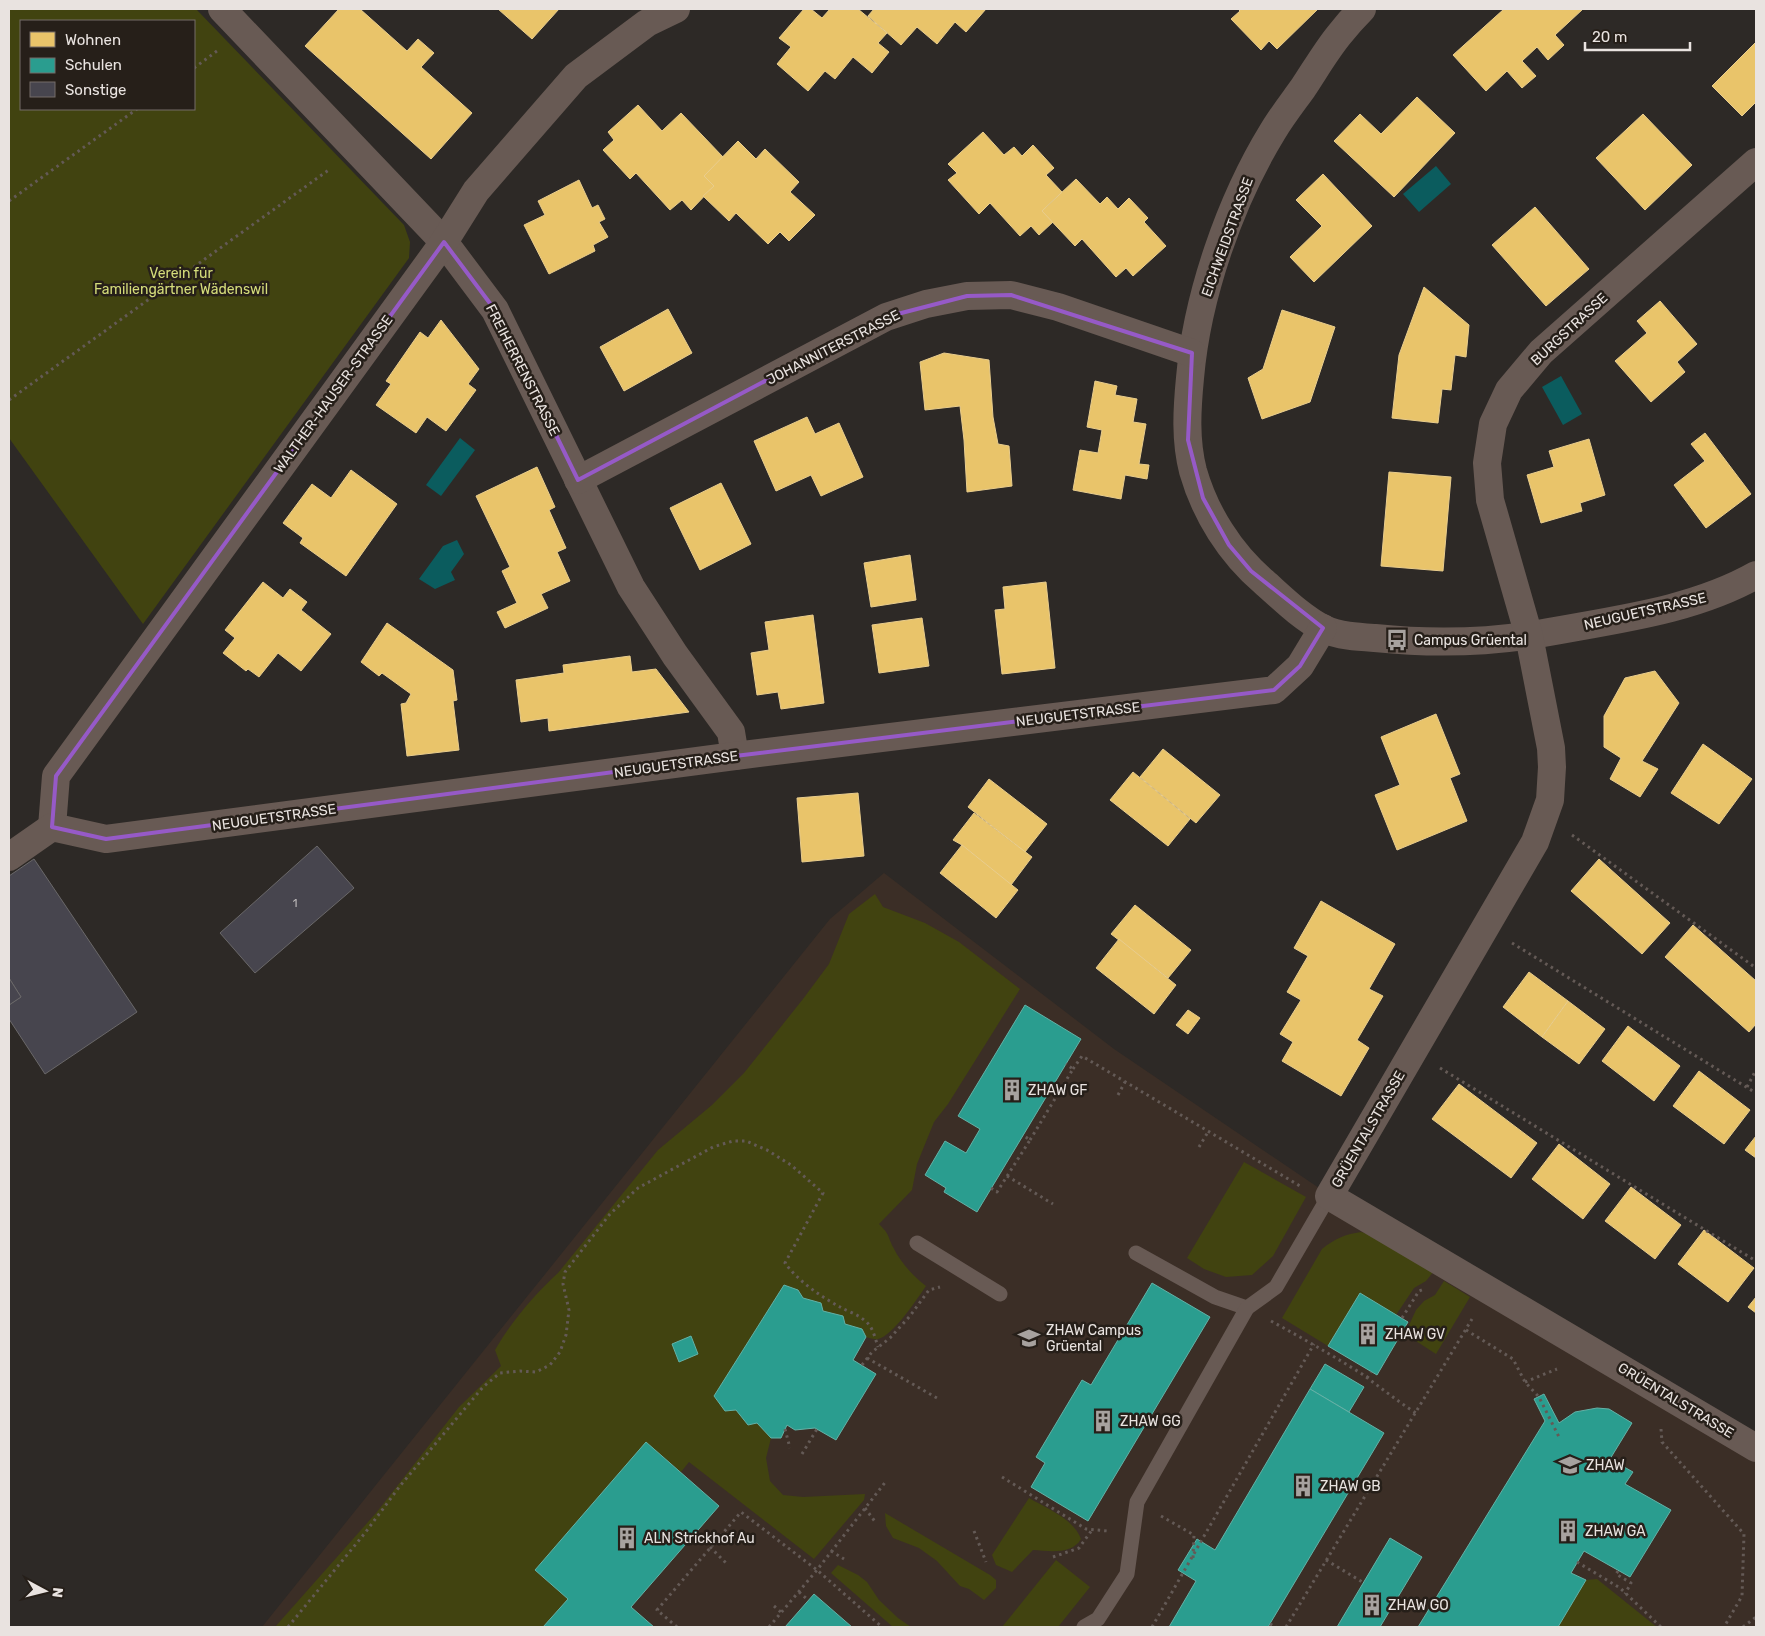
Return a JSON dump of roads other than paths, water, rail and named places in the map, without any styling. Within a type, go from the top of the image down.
[{"type":"street","name":"FREIHERRENSTRASSE","points":[[222,9],[444,242],[495,310],[631,588],[675,656],[731,732],[735,756]]},
{"type":"street","name":"WALTHER-HAUSER-STRASSE","points":[[52,827],[56,776],[444,242],[476,191],[576,76],[647,23],[676,9]]},
{"type":"street","name":"EICHWEIDSTRASSE","points":[[1362,9],[1333,42],[1273,132],[1248,177],[1212,270],[1192,352],[1187,407],[1188,440],[1193,469],[1203,498],[1214,520],[1229,544],[1251,571],[1281,597],[1323,628],[1338,634],[1419,641],[1475,642],[1529,636]]},
{"type":"street","name":"BURGSTRASSE","points":[[1529,636],[1490,500],[1487,462],[1493,424],[1509,390],[1541,352],[1756,162]]},
{"type":"street","name":"JOHANNITERSTRASSE","points":[[578,480],[886,317],[926,304],[967,296],[1011,295],[1058,307],[1192,352]]},
{"type":"street","name":"NEUGUETSTRASSE","points":[[1529,636],[1663,609],[1716,594],[1756,575]]},
{"type":"street","name":"NEUGUETSTRASSE","points":[[52,827],[106,839],[735,756],[1274,690],[1300,666],[1323,628]]},
{"type":"street","name":"GRÜENTALSTRASSE","points":[[1529,636],[1551,748],[1552,767],[1550,800],[1535,842],[1327,1199],[1489,1290],[1756,1448]]},
{"type":"street","points":[[9,857],[52,827]]},
{"type":"lane","points":[[1084,1627],[1098,1619],[1128,1574],[1137,1502],[1247,1308],[1276,1288],[1327,1199]]},
{"type":"lane","points":[[917,1243],[1000,1294]]},
{"type":"lane","points":[[1136,1253],[1215,1298],[1247,1308]]},
{"type":"water","points":[[1436,166],[1451,184],[1419,212],[1403,194]]},
{"type":"water","points":[[1561,376],[1582,414],[1563,425],[1542,387]]},
{"type":"water","points":[[460,438],[475,450],[441,496],[426,485]]},
{"type":"water","points":[[457,540],[464,554],[451,572],[455,580],[435,589],[419,579],[443,546]]},
{"type":"place","name":"Campus Grüental","points":[[1397,640]]},
{"type":"place","name":"ZHAW GF","points":[[1012,1090]]},
{"type":"place","name":"ZHAW GV","points":[[1368,1334]]},
{"type":"place","name":"ZHAW Campus Grüental","points":[[1029,1338]]},
{"type":"place","name":"ZHAW GG","points":[[1103,1421]]},
{"type":"place","name":"ZHAW","points":[[1570,1465]]},
{"type":"place","name":"ZHAW GB","points":[[1303,1486]]},
{"type":"place","name":"ZHAW GA","points":[[1568,1531]]},
{"type":"place","name":"ALN Strickhof Au","points":[[627,1538]]},
{"type":"place","name":"ZHAW GO","points":[[1372,1605]]},
{"type":"park label","name":"Verein für Familiengärtner Wädenswil","points":[[181,282]]}]
